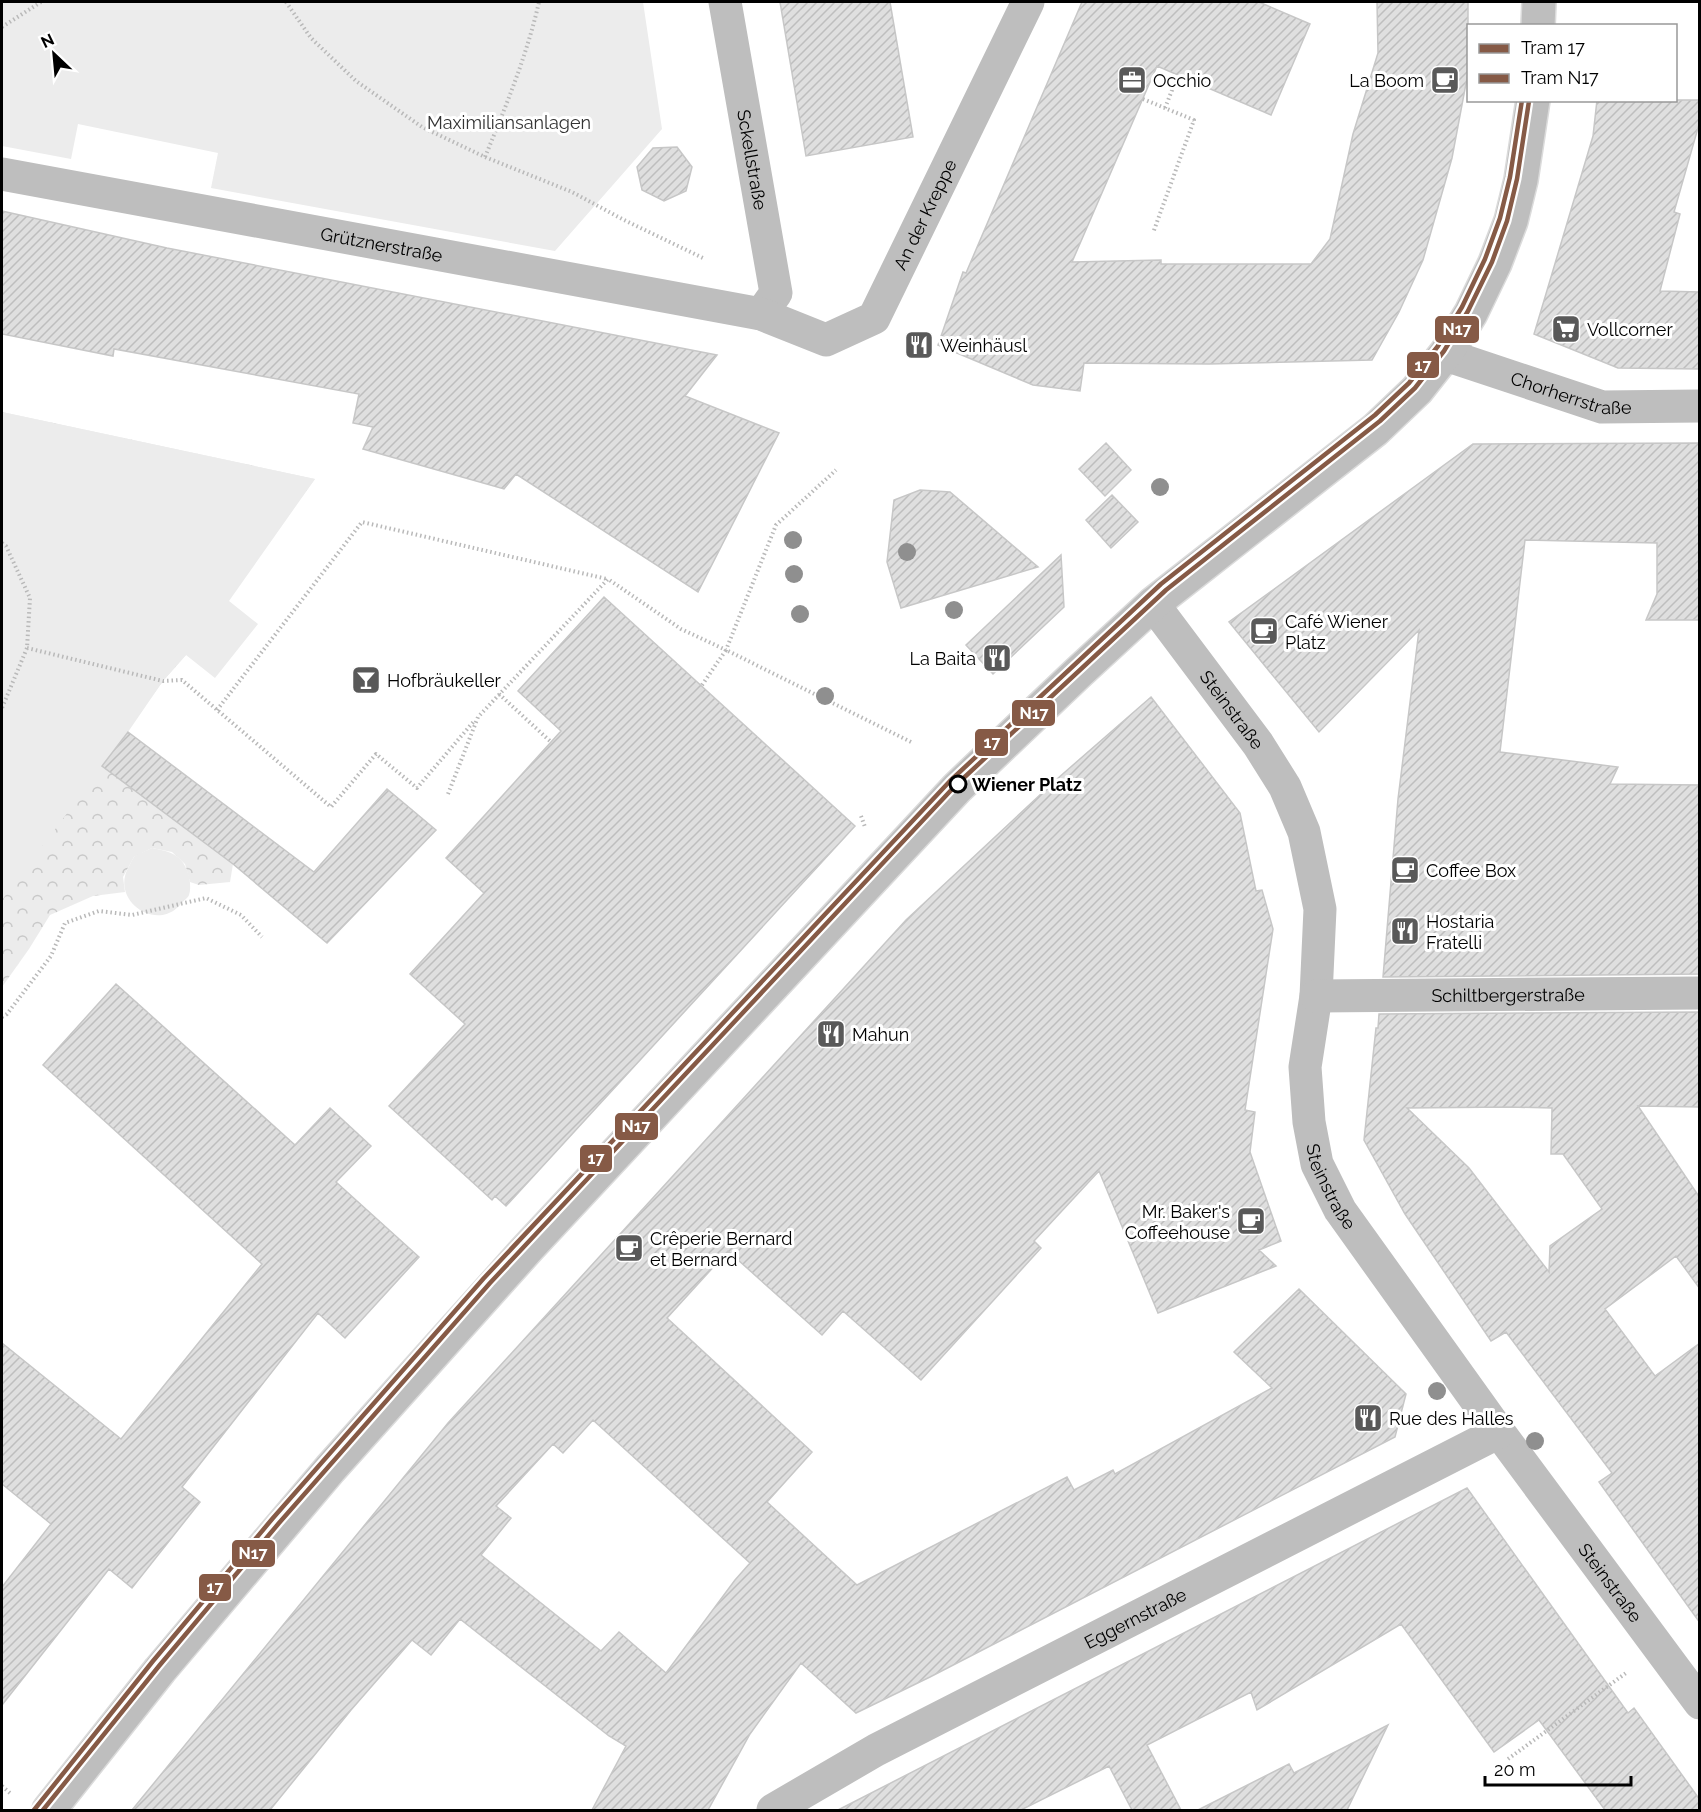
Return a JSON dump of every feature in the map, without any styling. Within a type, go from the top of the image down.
[{"type":"street","name":"Sckellstraße","points":[[725,2],[776,293],[762,314]]},
{"type":"street","name":"An der Kreppe","points":[[762,314],[826,340],[874,318],[1028,2]]},
{"type":"street","points":[[1538,24],[1539,2]]},
{"type":"street","points":[[49,1810],[160,1670],[330,1469],[528,1248],[957,788],[1153,604],[1375,430],[1417,390],[1447,352],[1471,313],[1495,263],[1521,180],[1533,102]]},
{"type":"street","name":"Grütznerstraße","points":[[2,174],[762,314]]},
{"type":"street","name":"Chorherrstraße","points":[[1447,352],[1455,358],[1602,407],[1700,406]]},
{"type":"street","name":"Steinstraße","points":[[1153,604],[1258,744],[1285,787],[1304,832],[1320,909],[1316,996],[1305,1067],[1309,1122],[1317,1164],[1340,1210],[1499,1432],[1700,1703]]},
{"type":"street","name":"Schiltbergerstraße","points":[[1316,996],[1700,993]]},
{"type":"street","name":"Eggernstraße","points":[[773,1810],[876,1750],[1499,1432]]},
{"type":"path","points":[[2,27],[41,2]]},
{"type":"path","points":[[286,2],[312,38],[356,81],[422,127],[572,192],[705,259]]},
{"type":"path","points":[[485,156],[511,91],[539,2]]},
{"type":"path","points":[[1165,108],[1178,75]]},
{"type":"path","points":[[1143,99],[1194,120],[1153,233]]},
{"type":"path","points":[[702,685],[726,650],[776,525],[836,470]]},
{"type":"path","points":[[217,710],[362,522],[608,579],[681,629],[910,742]]},
{"type":"path","points":[[2,543],[6,546],[30,598],[27,648],[2,708]]},
{"type":"path","points":[[27,648],[163,681],[182,680],[331,807],[376,754],[417,788],[499,694],[608,579]]},
{"type":"path","points":[[499,694],[551,742]]},
{"type":"path","points":[[448,794],[478,717]]},
{"type":"path","points":[[2,1017],[7,1014],[51,956],[65,923],[99,911],[132,915],[206,898],[241,915],[262,937]]},
{"type":"path","points":[[1508,1759],[1611,1684]]},
{"type":"green space","name":"Maximiliansanlagen","points":[[2,2],[643,2],[662,129],[555,251],[211,188],[218,153],[78,124],[71,159],[2,146]]},
{"type":"green space","points":[[2,412],[315,479],[102,766],[233,864],[230,882],[199,885],[190,882],[185,864],[172,852],[152,848],[134,857],[123,877],[125,892],[93,896],[50,915],[2,987]]},
{"type":"green space","points":[[2,412],[315,479],[229,601],[258,624],[215,678],[186,655],[163,681],[128,732],[2,900]]},
{"type":"green space","points":[[152,848],[171,853],[180,859],[189,876],[190,893],[170,913],[149,914],[139,909],[131,901],[126,891],[124,880],[133,859]]},
{"type":"building","points":[[780,2],[890,2],[913,137],[806,156]]},
{"type":"building","points":[[1082,2],[1259,2],[1310,24],[1271,115],[1157,66],[1072,262],[1161,260],[1161,264],[1311,264],[1330,239],[1353,134],[1378,53],[1377,2],[1468,2],[1467,78],[1452,158],[1423,260],[1399,312],[1372,360],[1209,364],[1084,363],[1080,391],[1033,385],[938,345],[963,272],[966,273]]},
{"type":"building","points":[[1700,100],[1700,121],[1674,212],[1680,214],[1660,291],[1700,292],[1700,369],[1618,368],[1534,334],[1593,136],[1597,102]]},
{"type":"building","points":[[677,147],[692,167],[686,191],[664,201],[642,190],[637,167],[653,148]]},
{"type":"building","points":[[2,211],[167,248],[717,355],[685,396],[779,433],[698,592],[516,474],[504,489],[363,449],[373,427],[353,423],[359,394],[114,349],[113,356],[2,334]]},
{"type":"building","points":[[1106,443],[1131,470],[1105,496],[1079,469]]},
{"type":"building","points":[[1700,443],[1700,620],[1646,620],[1657,594],[1657,543],[1525,540],[1500,752],[1618,767],[1610,784],[1700,785],[1700,974],[1383,977],[1398,799],[1419,630],[1319,732],[1229,622],[1473,444]]},
{"type":"building","points":[[920,490],[950,492],[1038,567],[901,608],[887,562],[894,500]]},
{"type":"building","points":[[1112,495],[1138,522],[1111,548],[1086,520]]},
{"type":"building","points":[[1061,555],[1064,607],[993,674],[966,645]]},
{"type":"building","name":"Hofbräukeller","points":[[604,597],[855,826],[506,1206],[495,1196],[492,1200],[389,1106],[465,1024],[410,974],[484,893],[446,858],[561,731],[518,691]]},
{"type":"building","points":[[1151,697],[1240,813],[1256,891],[1262,890],[1273,929],[1245,1110],[1255,1112],[1250,1152],[1281,1241],[1259,1250],[1276,1266],[1158,1313],[1099,1171],[1034,1241],[1041,1248],[921,1380],[843,1311],[822,1335],[728,1251],[667,1318],[812,1452],[767,1502],[857,1585],[1067,1477],[1074,1490],[1113,1470],[1115,1474],[1272,1388],[1234,1352],[1299,1289],[1406,1394],[1395,1437],[856,1713],[801,1663],[750,1734],[708,1810],[592,1810],[626,1746],[609,1736],[460,1619],[431,1655],[412,1640],[351,1710],[270,1810],[132,1810],[448,1423],[906,920],[1057,779]],"holes":[[[593,1420],[750,1563],[666,1673],[619,1632],[601,1651],[481,1555],[511,1518],[496,1506],[553,1444],[563,1453]]]},
{"type":"building","points":[[128,732],[314,872],[387,789],[436,830],[327,943],[233,864],[102,766]]},
{"type":"building","points":[[116,984],[295,1145],[330,1108],[371,1146],[336,1182],[419,1257],[345,1338],[318,1313],[182,1487],[200,1502],[132,1588],[109,1569],[2,1705],[2,1587],[51,1524],[2,1484],[2,1343],[121,1439],[262,1264],[43,1065]]},
{"type":"building","points":[[1700,1012],[1700,1107],[1638,1106],[1700,1198],[1700,1289],[1676,1256],[1605,1309],[1655,1376],[1700,1343],[1700,1623],[1599,1482],[1612,1473],[1506,1332],[1491,1341],[1405,1214],[1364,1140],[1379,1014]],"holes":[[[1407,1108],[1552,1108],[1551,1154],[1563,1154],[1602,1209],[1550,1246],[1549,1272],[1469,1168]]]},
{"type":"building","points":[[1467,1488],[1628,1713],[1634,1708],[1700,1800],[1700,1810],[1605,1810],[1539,1720],[1494,1752],[1401,1624],[1257,1710],[1251,1692],[1147,1745],[1181,1810],[1132,1810],[1109,1766],[1021,1810],[838,1810]]},
{"type":"building","points":[[1388,1725],[1347,1810],[1198,1810],[1289,1764],[1294,1773]]},
{"type":"tram line","name":"17","points":[[34,1810],[153,1661],[273,1518],[484,1278],[950,781],[1161,584],[1375,415],[1409,383],[1438,346],[1462,307],[1485,259],[1500,218],[1510,177],[1522,102]]},
{"type":"tram line","name":"N17","points":[[43,1810],[159,1666],[279,1523],[490,1283],[955,786],[1166,590],[1380,421],[1415,388],[1444,351],[1468,311],[1492,262],[1507,221],[1517,179],[1529,102]]},
{"type":"place","name":"Occhio","points":[[1132,80]]},
{"type":"place","name":"La Boom","points":[[1445,80]]},
{"type":"place","name":"Vollcorner","points":[[1566,329]]},
{"type":"place","name":"Weinhäusl","points":[[919,345]]},
{"type":"place","name":"Café Wiener Platz","points":[[1264,631]]},
{"type":"place","name":"La Baita","points":[[997,658]]},
{"type":"place","name":"Hofbräukeller","points":[[366,680]]},
{"type":"place","name":"Wiener Platz","points":[[958,784]]},
{"type":"place","name":"Coffee Box","points":[[1405,870]]},
{"type":"place","name":"Hostaria Fratelli","points":[[1405,931]]},
{"type":"place","name":"Mahun","points":[[831,1034]]},
{"type":"place","name":"Mr. Baker's Coffeehouse","points":[[1251,1221]]},
{"type":"place","name":"Crêperie Bernard et Bernard","points":[[629,1248]]},
{"type":"place","name":"Rue des Halles","points":[[1368,1418]]}]
